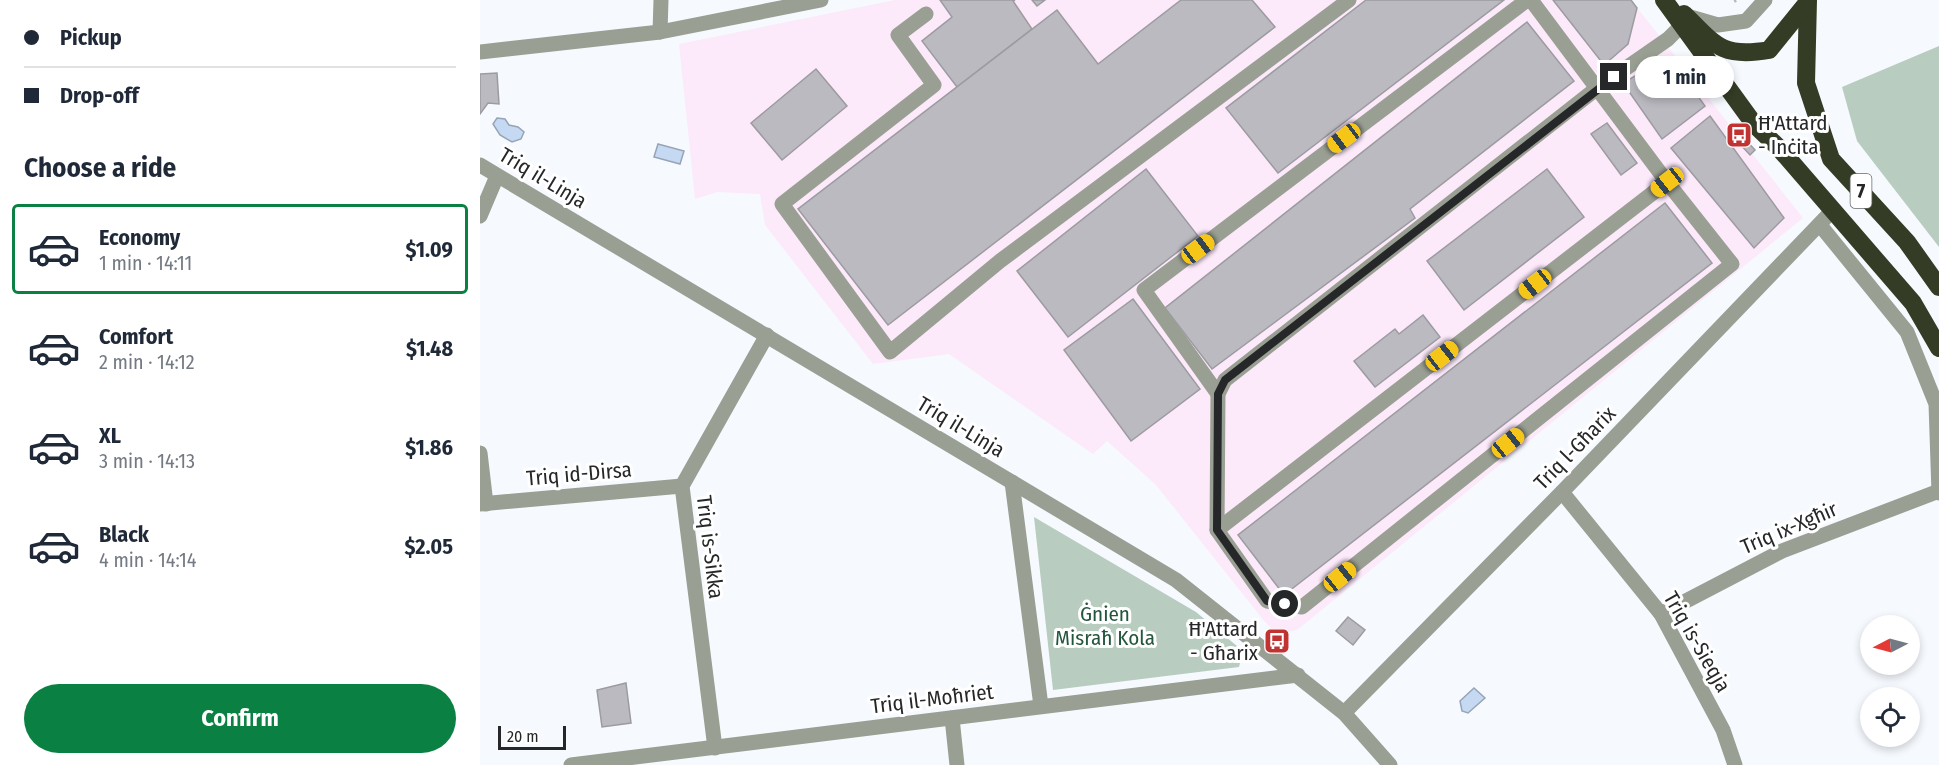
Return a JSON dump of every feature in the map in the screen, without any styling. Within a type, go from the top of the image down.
[{"type":"highway","name":"7","points":[[1664,0],[1685,21],[1754,124],[1833,210],[1913,303],[1939,348]]},
{"type":"highway","points":[[1671,0],[1685,21],[1718,46],[1742,54],[1769,50],[1809,1]]},
{"type":"highway","name":"7","points":[[1809,1],[1806,83],[1831,159],[1907,242],[1939,287]]},
{"type":"street","points":[[660,32],[661,0]]},
{"type":"street","points":[[480,52],[660,32],[821,0]]},
{"type":"street","points":[[926,14],[898,35],[934,84],[782,204],[890,352],[1000,261],[1349,0]]},
{"type":"street","points":[[1218,394],[1144,290],[1529,0],[1596,89],[1667,182],[1732,264],[1302,607],[1267,601],[1217,530],[1218,394],[1225,380],[1596,89],[1668,39],[1685,21],[1718,25],[1746,21],[1765,0]]},
{"type":"street","name":"Triq il-Linja","points":[[480,165],[1176,580],[1344,713],[1390,765]]},
{"type":"street","points":[[480,216],[497,176]]},
{"type":"street","points":[[1217,530],[1667,182]]},
{"type":"street","name":"Triq l-Għarix","points":[[1344,713],[1562,492],[1833,210]]},
{"type":"street","points":[[1820,225],[1907,332],[1936,404],[1939,492]]},
{"type":"street","name":"Triq is-Sikka","points":[[715,748],[682,486],[767,335]]},
{"type":"street","points":[[480,453],[483,504]]},
{"type":"street","points":[[1012,482],[1041,706]]},
{"type":"street","name":"Triq id-Dirsa","points":[[483,504],[682,486]]},
{"type":"street","name":"Triq is-Sieqja","points":[[1562,492],[1661,614],[1723,730],[1735,765]]},
{"type":"street","name":"Triq ix-Xgħir","points":[[1661,614],[1782,551],[1939,492]]},
{"type":"street","name":"Triq il-Moħriet","points":[[571,765],[1298,675]]},
{"type":"street","points":[[952,718],[957,765]]},
{"type":"shaded area","points":[[895,0],[1631,0],[1803,218],[1297,630],[1278,634],[1265,622],[1156,485],[1107,441],[1093,454],[949,354],[873,364],[765,225],[760,194],[717,192],[695,199],[679,44]]},
{"type":"green space","points":[[1939,46],[1939,247],[1857,141],[1842,87]]},
{"type":"green space","name":"Ġnien Misraħ Kola","points":[[1034,517],[1196,612],[1243,651],[1239,667],[1053,690]]},
{"type":"water","points":[[497,118],[505,119],[509,125],[518,127],[524,132],[521,139],[512,142],[500,135],[493,124]]},
{"type":"water","points":[[658,144],[684,151],[680,164],[654,157]]},
{"type":"water","points":[[1474,688],[1485,698],[1468,713],[1462,711],[1460,701]]},
{"type":"building","points":[[940,0],[1015,0],[1013,1],[1032,29],[957,87],[922,41],[952,17]]},
{"type":"building","points":[[1032,0],[1045,0],[1037,6]]},
{"type":"building","points":[[1181,0],[1252,0],[1275,27],[888,325],[798,209],[1057,10],[1098,64]]},
{"type":"building","points":[[1366,0],[1504,0],[1278,173],[1226,108]]},
{"type":"building","points":[[1553,0],[1631,0],[1637,8],[1628,44],[1604,65]]},
{"type":"building","points":[[1527,22],[1574,81],[1410,209],[1415,218],[1212,369],[1165,308]]},
{"type":"building","points":[[1664,65],[1683,75],[1705,106],[1662,139],[1623,83],[1647,69]]},
{"type":"building","points":[[816,69],[847,106],[782,160],[751,123]]},
{"type":"building","points":[[497,73],[499,104],[488,103],[480,114],[480,74]]},
{"type":"building","points":[[1710,116],[1784,218],[1754,248],[1671,148]]},
{"type":"building","points":[[1607,123],[1637,163],[1621,175],[1591,134]]},
{"type":"building","points":[[1744,138],[1755,150],[1750,155],[1739,143]]},
{"type":"building","points":[[1146,169],[1198,236],[1068,337],[1017,271]]},
{"type":"building","points":[[1547,169],[1584,217],[1464,310],[1427,261]]},
{"type":"building","points":[[1665,203],[1712,263],[1284,595],[1238,535]]},
{"type":"building","points":[[1133,299],[1200,389],[1131,441],[1064,350]]},
{"type":"building","points":[[1423,315],[1440,337],[1375,387],[1354,361],[1395,329],[1399,334]]},
{"type":"building","points":[[1348,617],[1365,630],[1353,645],[1336,631]]},
{"type":"building","points":[[626,683],[631,723],[602,727],[597,690]]},
{"type":"place","name":"Ħ'Attard - Inċita","points":[[1739,135]]},
{"type":"place","name":"Ħ'Attard - Għarix","points":[[1277,641]]},
{"type":"route","points":[[1285,604],[1267,601],[1217,530],[1218,394],[1225,380],[1614,77]]}]
